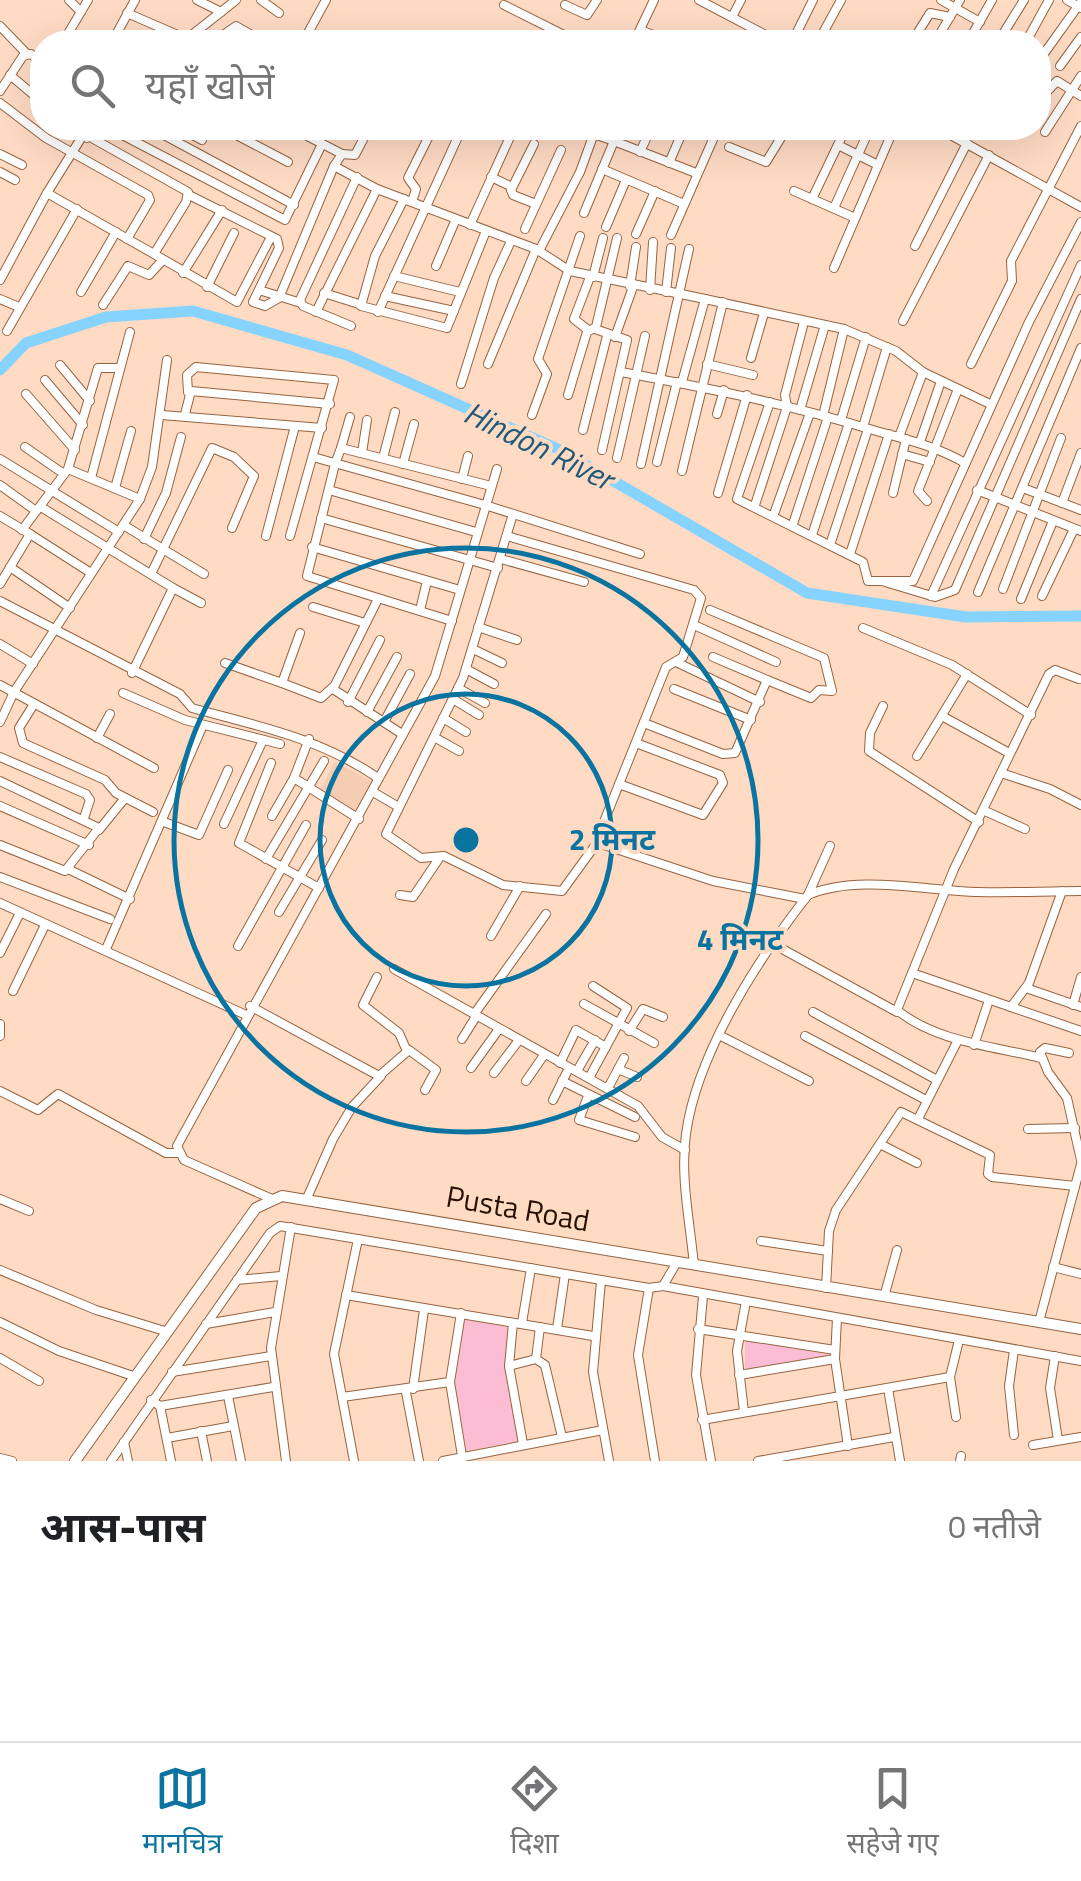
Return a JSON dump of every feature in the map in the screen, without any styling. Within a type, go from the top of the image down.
[{"type":"street","points":[[68,0],[81,12]]},
{"type":"street","points":[[70,30],[88,0]]},
{"type":"street","points":[[119,30],[135,0]]},
{"type":"street","points":[[197,0],[221,12]]},
{"type":"street","points":[[199,30],[236,0]]},
{"type":"street","points":[[261,0],[279,13]]},
{"type":"street","points":[[309,30],[326,0]]},
{"type":"street","points":[[565,5],[587,15],[597,0]]},
{"type":"street","points":[[640,30],[654,0]]},
{"type":"street","points":[[699,0],[756,30]]},
{"type":"street","points":[[732,18],[741,0]]},
{"type":"street","points":[[798,30],[814,0]]},
{"type":"street","points":[[825,30],[842,0]]},
{"type":"street","points":[[941,0],[958,4],[980,22]]},
{"type":"street","points":[[975,30],[992,0]]},
{"type":"street","points":[[1005,30],[1024,0]]},
{"type":"street","points":[[1033,30],[1049,0]]},
{"type":"street","points":[[1051,44],[1080,5],[1067,0]]},
{"type":"street","points":[[942,30],[958,4]]},
{"type":"street","points":[[504,5],[554,30]]},
{"type":"street","points":[[128,13],[163,30]]},
{"type":"street","points":[[919,30],[930,13],[950,17]]},
{"type":"street","points":[[0,26],[30,56]]},
{"type":"street","points":[[1060,66],[1081,37]]},
{"type":"street","points":[[0,91],[27,54]]},
{"type":"street","points":[[10,75],[30,92]]},
{"type":"street","points":[[1051,123],[1081,76]]},
{"type":"street","points":[[1051,85],[1054,81],[1081,96]]},
{"type":"street","points":[[0,103],[30,124]]},
{"type":"street","points":[[971,364],[1012,280],[1011,261],[1081,126]]},
{"type":"street","points":[[53,140],[148,195],[150,200],[127,239]]},
{"type":"street","points":[[0,280],[82,140]]},
{"type":"street","points":[[92,140],[278,239],[280,248],[254,302],[265,306],[280,298],[342,154]]},
{"type":"street","points":[[132,140],[282,219],[294,205],[322,144]]},
{"type":"street","points":[[174,140],[294,205]]},
{"type":"street","points":[[246,140],[288,162]]},
{"type":"street","points":[[314,140],[342,154],[355,155],[362,140]]},
{"type":"street","points":[[359,304],[376,256],[416,189],[408,178],[427,140]]},
{"type":"street","points":[[378,312],[456,140]]},
{"type":"street","points":[[470,225],[508,140]]},
{"type":"street","points":[[488,364],[592,140]]},
{"type":"street","points":[[584,213],[610,140],[696,173]]},
{"type":"street","points":[[640,152],[646,140]]},
{"type":"street","points":[[669,163],[679,140]]},
{"type":"street","points":[[671,235],[712,140]]},
{"type":"street","points":[[729,147],[766,162],[779,140]]},
{"type":"street","points":[[812,198],[840,140]]},
{"type":"street","points":[[834,208],[864,140]]},
{"type":"street","points":[[834,268],[853,216],[889,140]]},
{"type":"street","points":[[915,246],[963,141],[1081,207]]},
{"type":"street","points":[[511,190],[534,144]]},
{"type":"street","points":[[1068,154],[1081,144]]},
{"type":"street","points":[[838,145],[878,165]]},
{"type":"street","points":[[525,229],[561,150]]},
{"type":"street","points":[[0,154],[22,166]]},
{"type":"street","points":[[903,321],[989,155]]},
{"type":"street","points":[[334,166],[408,201],[538,250],[570,271],[844,329],[887,347],[923,372],[990,404]]},
{"type":"street","points":[[602,169],[684,204]]},
{"type":"street","points":[[0,172],[15,180]]},
{"type":"street","points":[[491,177],[511,190],[513,196],[536,204]]},
{"type":"street","points":[[300,304],[357,178]]},
{"type":"street","points":[[606,226],[626,180]]},
{"type":"street","points":[[316,312],[377,188]]},
{"type":"street","points":[[794,191],[853,216]]},
{"type":"street","points":[[636,234],[655,192]]},
{"type":"street","points":[[542,193],[561,201]]},
{"type":"street","points":[[47,194],[237,302],[271,236]]},
{"type":"street","points":[[154,254],[189,195]]},
{"type":"street","points":[[8,331],[78,210]]},
{"type":"street","points":[[183,273],[222,210]]},
{"type":"street","points":[[436,266],[456,219]]},
{"type":"street","points":[[770,402],[736,493],[740,501],[774,514],[864,562],[868,581],[913,582],[990,404],[1081,222]]},
{"type":"street","points":[[324,293],[443,329],[486,231]]},
{"type":"street","points":[[82,292],[116,232]]},
{"type":"street","points":[[207,287],[234,232]]},
{"type":"street","points":[[532,416],[548,370],[538,360],[580,236]]},
{"type":"street","points":[[602,450],[627,338],[591,330],[574,318],[603,238]]},
{"type":"street","points":[[568,396],[609,282],[617,238]]},
{"type":"street","points":[[461,384],[494,278],[511,241]]},
{"type":"street","points":[[650,290],[653,242]]},
{"type":"street","points":[[0,246],[14,251]]},
{"type":"street","points":[[583,430],[631,286],[636,247]]},
{"type":"street","points":[[666,292],[672,248]]},
{"type":"street","points":[[641,464],[682,294],[688,249]]},
{"type":"street","points":[[103,304],[128,266],[150,275],[162,261]]},
{"type":"street","points":[[931,596],[1048,330],[1081,265]]},
{"type":"street","points":[[394,276],[460,292]]},
{"type":"street","points":[[385,296],[454,310]]},
{"type":"street","points":[[0,298],[19,307]]},
{"type":"street","points":[[280,298],[351,326]]},
{"type":"street","points":[[657,462],[705,299]]},
{"type":"street","points":[[884,581],[931,596],[946,596],[955,590],[1081,300]]},
{"type":"street","points":[[682,470],[723,302]]},
{"type":"street","points":[[751,358],[764,312]]},
{"type":"street","points":[[755,505],[787,408],[785,395],[804,322]]},
{"type":"street","points":[[1029,322],[1048,330]]},
{"type":"street","points":[[800,410],[825,325]]},
{"type":"street","points":[[793,524],[825,416],[844,329]]},
{"type":"street","points":[[91,478],[130,332]]},
{"type":"street","points":[[618,458],[645,336]]},
{"type":"street","points":[[812,535],[866,337]]},
{"type":"street","points":[[830,545],[887,347]]},
{"type":"street","points":[[978,592],[1081,348]]},
{"type":"street","points":[[1055,357],[1070,368]]},
{"type":"street","points":[[0,722],[14,692],[140,499],[152,468],[167,360]]},
{"type":"street","points":[[707,364],[753,374]]},
{"type":"street","points":[[60,365],[90,402]]},
{"type":"street","points":[[185,414],[187,375],[196,367],[334,380],[290,536]]},
{"type":"street","points":[[0,584],[39,509],[66,472],[98,368],[120,368]]},
{"type":"street","points":[[621,372],[724,390],[825,416],[936,446],[965,463]]},
{"type":"street","points":[[893,493],[903,438],[923,372]]},
{"type":"street","points":[[45,380],[82,425]]},
{"type":"street","points":[[920,442],[942,381]]},
{"type":"street","points":[[927,501],[918,491],[958,389]]},
{"type":"street","points":[[718,414],[724,390]]},
{"type":"street","points":[[188,392],[330,404]]},
{"type":"street","points":[[26,394],[74,450]]},
{"type":"street","points":[[718,493],[747,396]]},
{"type":"street","points":[[383,458],[395,412]]},
{"type":"street","points":[[774,514],[810,413]]},
{"type":"street","points":[[162,415],[322,428]]},
{"type":"street","points":[[350,417],[307,576],[452,621]]},
{"type":"street","points":[[362,452],[367,420]]},
{"type":"street","points":[[403,464],[414,424]]},
{"type":"street","points":[[266,536],[294,426]]},
{"type":"street","points":[[115,488],[131,431]]},
{"type":"street","points":[[850,554],[889,434]]},
{"type":"street","points":[[144,539],[166,493],[181,436]]},
{"type":"street","points":[[1003,589],[1062,438]]},
{"type":"street","points":[[25,448],[66,472],[140,499]]},
{"type":"street","points":[[151,574],[212,448],[234,457],[254,476],[232,528]]},
{"type":"street","points":[[341,448],[491,486]]},
{"type":"street","points":[[902,454],[930,462]]},
{"type":"street","points":[[1062,503],[1081,454]]},
{"type":"street","points":[[462,479],[468,456]]},
{"type":"street","points":[[313,457],[485,504],[640,554]]},
{"type":"street","points":[[0,459],[52,492],[204,574]]},
{"type":"street","points":[[177,1153],[248,1010],[436,676],[497,469]]},
{"type":"street","points":[[0,485],[201,603]]},
{"type":"street","points":[[1023,488],[1080,506]]},
{"type":"street","points":[[329,490],[476,532]]},
{"type":"street","points":[[977,490],[1078,530],[1042,596]]},
{"type":"street","points":[[513,514],[466,669],[397,806],[387,838],[421,858],[440,856],[503,884],[562,891],[599,840],[666,667],[678,663],[760,702]]},
{"type":"street","points":[[0,516],[90,573]]},
{"type":"street","points":[[321,518],[468,560],[584,582]]},
{"type":"street","points":[[1021,599],[1053,521]]},
{"type":"street","points":[[507,536],[694,590],[701,598],[678,663]]},
{"type":"street","points":[[312,547],[460,590]]},
{"type":"street","points":[[10,568],[70,608]]},
{"type":"street","points":[[420,610],[427,580]]},
{"type":"street","points":[[132,673],[173,588]]},
{"type":"street","points":[[224,663],[321,698],[333,687],[378,598]]},
{"type":"street","points":[[0,602],[132,673],[180,694],[192,708],[309,739],[342,754],[378,778]]},
{"type":"street","points":[[313,607],[365,623]]},
{"type":"street","points":[[710,610],[824,658],[832,690],[819,690],[811,698],[713,656]]},
{"type":"street","points":[[694,625],[776,662]]},
{"type":"street","points":[[478,628],[517,640]]},
{"type":"street","points":[[862,628],[967,674],[1030,715]]},
{"type":"street","points":[[282,684],[300,633]]},
{"type":"street","points":[[348,702],[380,640]]},
{"type":"street","points":[[0,644],[33,664]]},
{"type":"street","points":[[473,649],[502,663]]},
{"type":"street","points":[[367,712],[397,657]]},
{"type":"street","points":[[466,669],[494,684]]},
{"type":"street","points":[[898,1012],[944,891],[1051,672],[1078,679]]},
{"type":"street","points":[[384,722],[410,674]]},
{"type":"street","points":[[917,756],[967,674]]},
{"type":"street","points":[[644,723],[731,755],[760,702],[767,680]]},
{"type":"street","points":[[0,685],[154,768]]},
{"type":"street","points":[[333,687],[348,702],[402,734]]},
{"type":"street","points":[[458,688],[484,702]]},
{"type":"street","points":[[674,689],[751,720]]},
{"type":"street","points":[[123,692],[184,720],[280,744]]},
{"type":"street","points":[[453,699],[479,715]]},
{"type":"street","points":[[34,704],[18,728],[23,743],[105,780],[125,798],[154,812]]},
{"type":"street","points":[[883,706],[868,740],[869,751],[980,822]]},
{"type":"street","points":[[184,720],[192,708]]},
{"type":"street","points":[[98,738],[110,714]]},
{"type":"street","points":[[942,716],[1009,753]]},
{"type":"street","points":[[443,718],[466,732]]},
{"type":"street","points":[[106,949],[203,725]]},
{"type":"street","points":[[434,736],[458,751]]},
{"type":"street","points":[[272,816],[294,778],[309,739]]},
{"type":"street","points":[[224,824],[264,740]]},
{"type":"street","points":[[619,784],[704,815],[723,783],[720,775],[636,743]]},
{"type":"street","points":[[0,757],[86,794],[90,800],[84,818]]},
{"type":"street","points":[[266,859],[324,760]]},
{"type":"street","points":[[270,763],[239,840],[319,888]]},
{"type":"street","points":[[164,822],[200,835],[228,770]]},
{"type":"street","points":[[1001,773],[1050,789],[1081,805]]},
{"type":"street","points":[[294,778],[358,819]]},
{"type":"street","points":[[0,781],[98,824],[99,830]]},
{"type":"street","points":[[373,792],[397,806]]},
{"type":"street","points":[[0,845],[61,871],[68,869],[125,798]]},
{"type":"street","points":[[0,806],[88,846]]},
{"type":"street","points":[[985,811],[1025,829]]},
{"type":"street","points":[[238,946],[306,825]]},
{"type":"street","points":[[280,912],[322,840]]},
{"type":"street","points":[[599,840],[604,847],[713,881],[807,897],[848,888],[1081,891]]},
{"type":"street","points":[[694,1265],[685,1150],[688,1122],[718,1035],[807,897],[830,846]]},
{"type":"street","points":[[400,895],[413,897],[440,856]]},
{"type":"street","points":[[68,869],[130,899]]},
{"type":"street","points":[[0,877],[110,919]]},
{"type":"street","points":[[491,936],[520,886]]},
{"type":"street","points":[[1011,1007],[1026,988],[1062,891]]},
{"type":"street","points":[[0,903],[248,1010],[381,1076]]},
{"type":"street","points":[[0,953],[20,914]]},
{"type":"street","points":[[462,1039],[546,914]]},
{"type":"street","points":[[14,991],[46,925]]},
{"type":"street","points":[[775,945],[958,1040],[1041,1058]]},
{"type":"street","points":[[394,969],[642,1109],[662,1137],[685,1150]]},
{"type":"street","points":[[912,973],[1081,1031]]},
{"type":"street","points":[[1026,988],[1077,1006],[1081,976]]},
{"type":"street","points":[[377,977],[363,1005],[402,1036],[406,1050],[436,1070],[425,1090]]},
{"type":"street","points":[[589,1078],[627,1008],[593,986]]},
{"type":"street","points":[[974,1045],[989,1000]]},
{"type":"street","points":[[584,1004],[618,1026],[654,1042]]},
{"type":"street","points":[[629,1031],[642,1010],[663,1017]]},
{"type":"street","points":[[812,1012],[937,1080]]},
{"type":"street","points":[[0,1024],[0,1036]]},
{"type":"street","points":[[471,1068],[499,1029]]},
{"type":"street","points":[[560,1063],[575,1031],[606,1048]]},
{"type":"street","points":[[718,1035],[809,1081]]},
{"type":"street","points":[[806,1036],[926,1100]]},
{"type":"street","points":[[494,1073],[519,1040]]},
{"type":"street","points":[[553,1100],[562,1081],[595,1040]]},
{"type":"street","points":[[918,1118],[958,1040]]},
{"type":"street","points":[[1039,1322],[1081,1162],[1074,1128],[1076,1113],[1041,1058],[1042,1048],[1068,1054]]},
{"type":"street","points":[[307,1198],[352,1107],[406,1050]]},
{"type":"street","points":[[526,1082],[544,1055]]},
{"type":"street","points":[[608,1088],[624,1058]]},
{"type":"street","points":[[618,1069],[636,1077]]},
{"type":"street","points":[[562,1081],[635,1117]]},
{"type":"street","points":[[0,1092],[38,1110],[58,1094],[166,1153],[177,1153],[272,1199]]},
{"type":"street","points":[[588,1096],[580,1120],[635,1137]]},
{"type":"street","points":[[826,1288],[836,1210],[898,1114],[918,1118],[990,1155],[988,1174],[992,1177],[1075,1186]]},
{"type":"street","points":[[1028,1130],[1074,1128]]},
{"type":"street","points":[[880,1144],[917,1163]]},
{"type":"street","name":"Pusta Road","points":[[272,1199],[307,1198],[1081,1329]]},
{"type":"street","points":[[75,1461],[256,1208],[272,1199]]},
{"type":"street","points":[[0,1200],[29,1211]]},
{"type":"street","points":[[110,1461],[270,1233],[280,1226],[649,1288],[662,1286],[1081,1361]]},
{"type":"street","points":[[286,1461],[271,1356],[291,1227]]},
{"type":"street","points":[[354,1461],[334,1354],[358,1239]]},
{"type":"street","points":[[761,1241],[828,1251]]},
{"type":"street","points":[[884,1298],[898,1250]]},
{"type":"street","points":[[662,1286],[677,1262]]},
{"type":"street","points":[[1053,1267],[1081,1274]]},
{"type":"street","points":[[523,1444],[509,1366],[532,1268]]},
{"type":"street","points":[[0,1270],[106,1314],[168,1332]]},
{"type":"street","points":[[557,1329],[565,1274]]},
{"type":"street","points":[[237,1280],[281,1276]]},
{"type":"street","points":[[601,1280],[593,1336],[609,1461]]},
{"type":"street","points":[[649,1288],[638,1355],[655,1461]]},
{"type":"street","points":[[346,1295],[593,1336]]},
{"type":"street","points":[[703,1296],[695,1362],[711,1461]]},
{"type":"street","points":[[744,1412],[738,1336],[746,1302]]},
{"type":"street","points":[[419,1461],[410,1390],[424,1310]]},
{"type":"street","points":[[206,1324],[275,1312]]},
{"type":"street","points":[[460,1313],[450,1382],[462,1456]]},
{"type":"street","points":[[836,1318],[835,1355],[848,1446]]},
{"type":"street","points":[[0,1322],[59,1351],[136,1377]]},
{"type":"street","points":[[536,1359],[540,1328]]},
{"type":"street","points":[[698,1329],[835,1355]]},
{"type":"street","points":[[956,1416],[950,1377],[960,1340]]},
{"type":"street","points":[[1014,1350],[1010,1386],[1014,1435]]},
{"type":"street","points":[[740,1375],[835,1355]]},
{"type":"street","points":[[170,1373],[271,1356]]},
{"type":"street","points":[[1055,1356],[1050,1388],[1058,1440]]},
{"type":"street","points":[[0,1358],[40,1381]]},
{"type":"street","points":[[509,1366],[536,1359],[545,1365],[562,1437]]},
{"type":"street","points":[[702,1420],[950,1377]]},
{"type":"street","points":[[342,1398],[450,1382]]},
{"type":"street","points":[[160,1406],[273,1387]]},
{"type":"street","points":[[888,1388],[900,1461]]},
{"type":"street","points":[[228,1396],[241,1461]]},
{"type":"street","points":[[152,1400],[160,1406],[171,1461]]},
{"type":"street","points":[[167,1438],[233,1426]]},
{"type":"street","points":[[442,1461],[603,1430]]},
{"type":"street","points":[[201,1431],[207,1461]]},
{"type":"street","points":[[758,1461],[894,1437]]},
{"type":"street","points":[[1033,1444],[1081,1437]]},
{"type":"street","points":[[124,1442],[128,1461]]},
{"type":"street","points":[[0,1458],[12,1461]]},
{"type":"shaded area","points":[[335,762],[375,783],[359,815],[318,793]]},
{"type":"shaded area","points":[[463,1319],[507,1327],[506,1365],[520,1441],[466,1451],[453,1379]]},
{"type":"shaded area","points":[[745,1340],[831,1355],[831,1356],[745,1370]]},
{"type":"waterway","name":"Hindon River","points":[[0,370],[26,343],[106,317],[193,311],[347,355],[560,450],[807,593],[966,617],[1081,616]]}]
